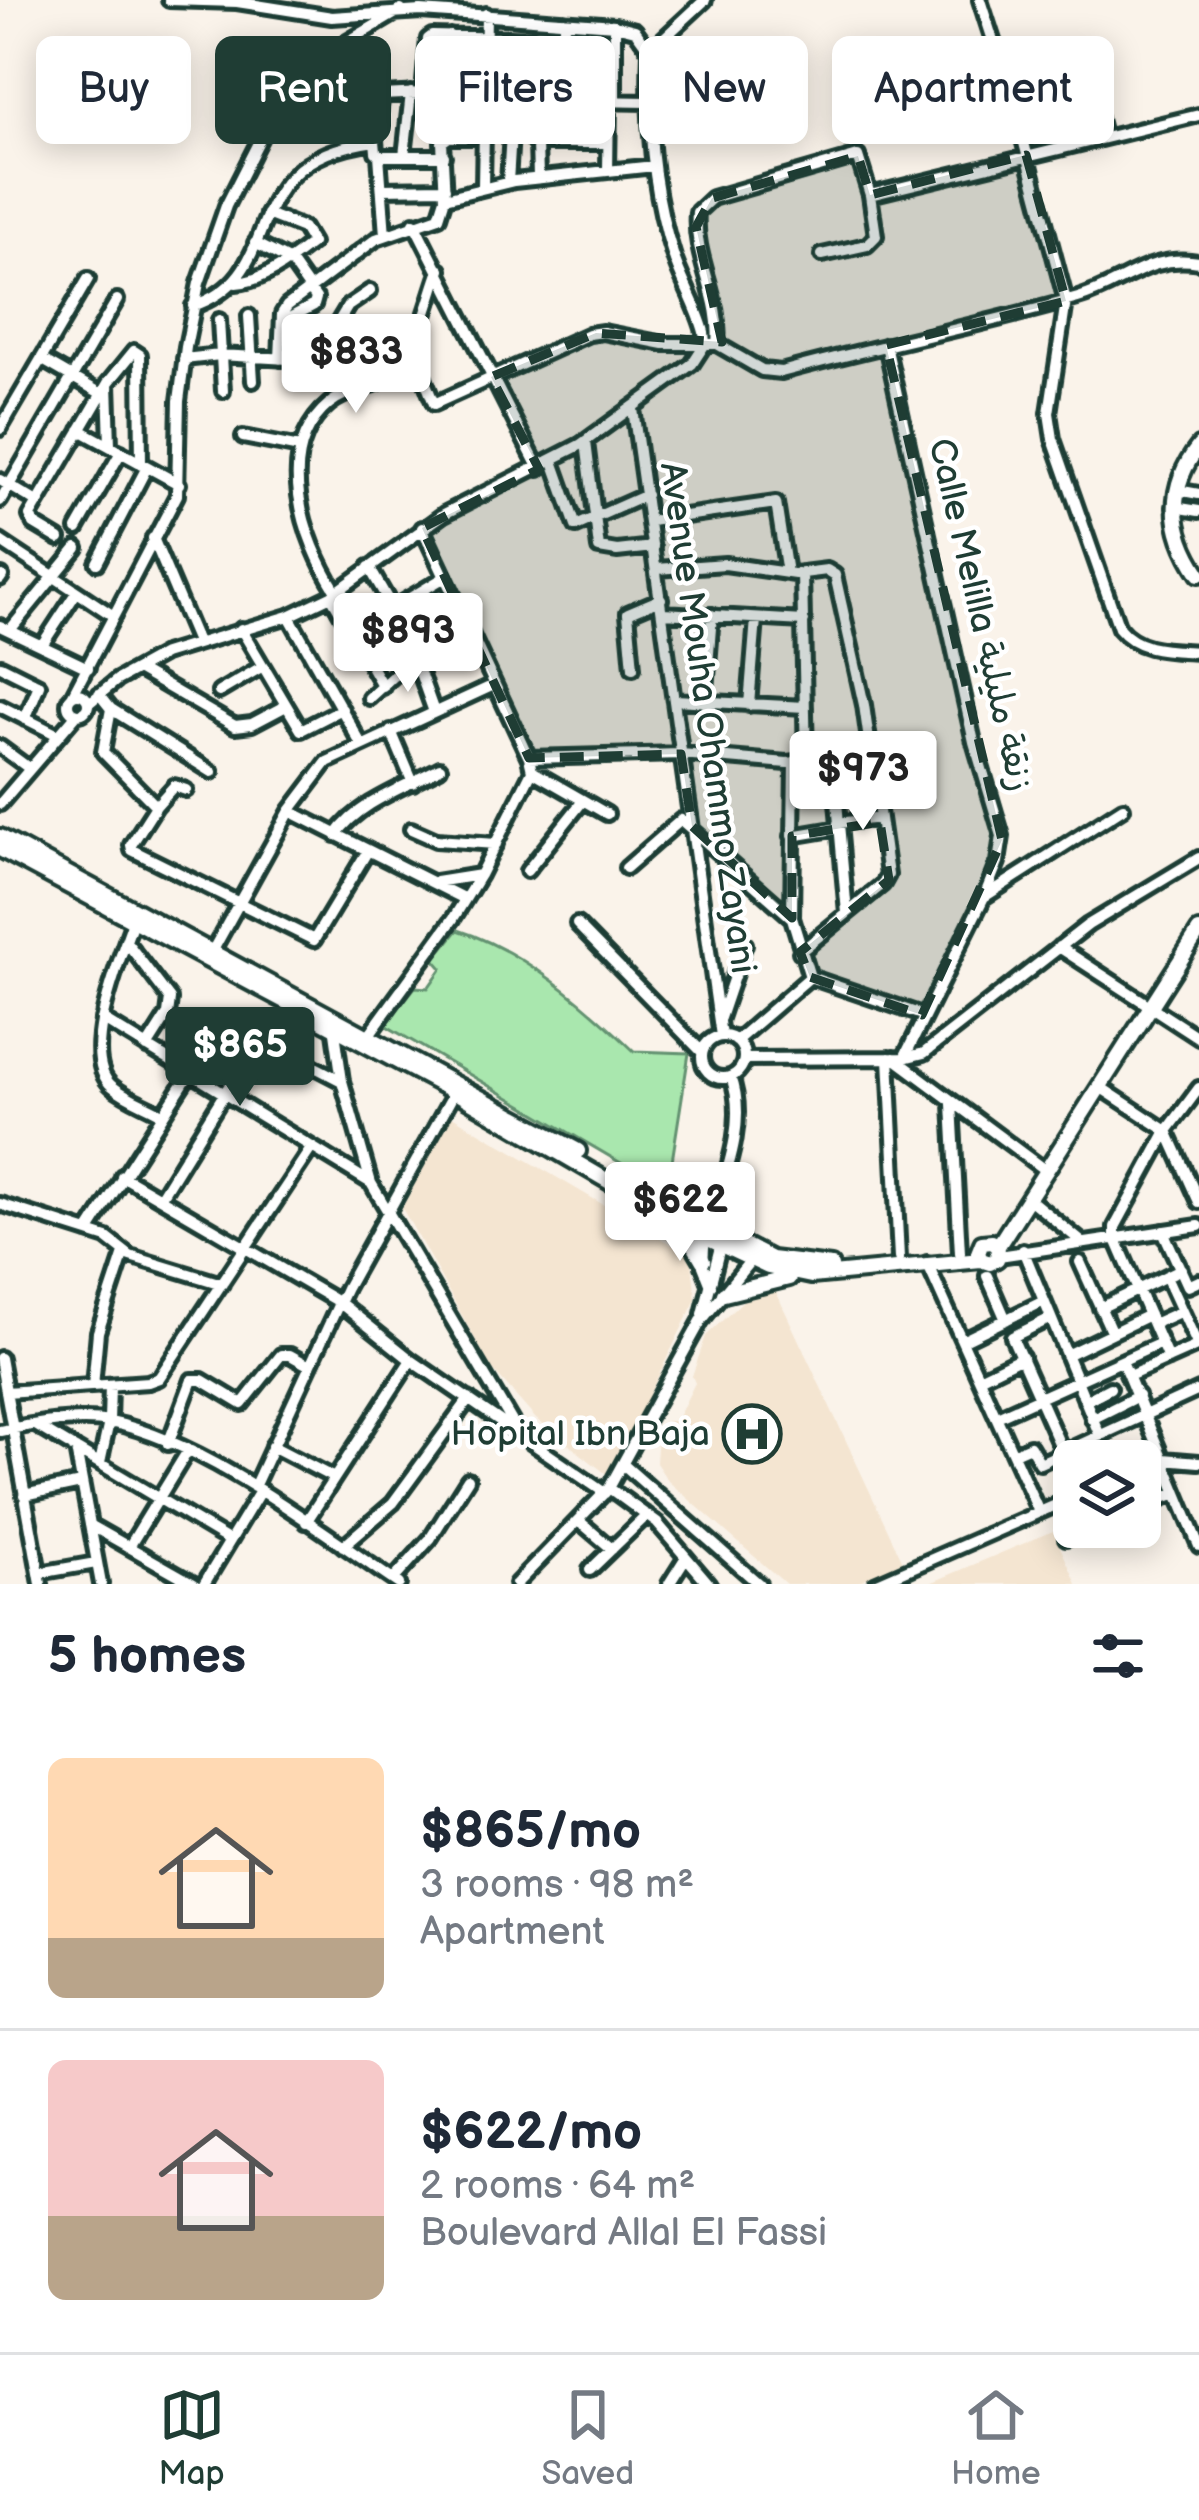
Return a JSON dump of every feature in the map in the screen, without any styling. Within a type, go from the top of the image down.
[{"type":"main road","points":[[1199,446],[1179,484],[1174,506],[1179,536],[1199,574]]},
{"type":"main road","points":[[0,837],[458,1088],[680,1222],[798,1275]]},
{"type":"main road","points":[[0,849],[213,950],[333,1023],[368,1036],[714,1237]]},
{"type":"main road","points":[[998,1250],[1199,931]]},
{"type":"main road","points":[[680,1222],[703,1261]]},
{"type":"main road","points":[[754,1256],[802,1266],[998,1250]]},
{"type":"main road","points":[[718,1290],[998,1250]]},
{"type":"street","points":[[169,0],[237,2],[332,17],[400,10],[486,14],[615,25],[635,30],[639,36]]},
{"type":"street","points":[[666,36],[706,0]]},
{"type":"street","points":[[980,0],[1066,301],[1050,428],[1108,601],[1119,628],[1134,643],[1199,652]]},
{"type":"street","points":[[0,804],[78,704],[87,670],[112,615],[179,484],[184,359],[193,307],[226,206],[267,125],[296,82],[320,55],[400,10]]},
{"type":"street","points":[[486,14],[487,36]]},
{"type":"street","points":[[533,18],[533,36]]},
{"type":"street","points":[[564,20],[564,36]]},
{"type":"street","points":[[615,25],[615,36]]},
{"type":"street","points":[[404,156],[415,103]]},
{"type":"street","points":[[1114,133],[1199,115]]},
{"type":"street","points":[[193,307],[236,284],[281,186],[305,163],[354,144]]},
{"type":"street","points":[[376,144],[385,235]]},
{"type":"street","points":[[280,359],[284,310],[364,246],[439,217],[445,193],[442,144]]},
{"type":"street","points":[[483,186],[484,144]]},
{"type":"street","points":[[508,182],[510,144]]},
{"type":"street","points":[[535,144],[538,177]]},
{"type":"street","points":[[607,144],[608,171]]},
{"type":"street","points":[[652,144],[672,251],[711,344]]},
{"type":"street","points":[[870,195],[1068,144]]},
{"type":"street","points":[[379,155],[444,156]]},
{"type":"street","points":[[78,704],[137,669],[197,642],[289,616],[334,593],[422,528],[586,442],[692,364],[711,344],[716,317],[696,227],[697,212],[704,204],[859,156],[877,233],[871,243],[822,255]]},
{"type":"street","points":[[382,189],[445,193],[538,177],[654,166]]},
{"type":"street","points":[[236,284],[250,282],[290,261],[312,243],[303,228],[267,214]]},
{"type":"street","points":[[414,223],[539,469]]},
{"type":"street","points":[[255,243],[290,261],[311,290]]},
{"type":"street","points":[[412,347],[434,404],[596,332],[649,343],[711,344],[770,372],[1066,301],[1098,291],[1151,263],[1199,262]]},
{"type":"street","points":[[383,686],[311,546],[296,474],[300,448],[326,407],[397,372],[412,347],[440,270]]},
{"type":"street","points":[[0,429],[88,279]]},
{"type":"street","points":[[184,359],[296,355],[336,326],[348,306],[370,291]]},
{"type":"street","points":[[0,501],[5,483],[117,300]]},
{"type":"street","points":[[249,316],[253,381]]},
{"type":"street","points":[[219,320],[223,391]]},
{"type":"street","name":"Calle Melilla زنقة مليلية","points":[[886,345],[974,742],[1002,836],[984,897],[896,1058]]},
{"type":"street","points":[[59,539],[30,520],[37,502],[130,352],[140,355],[144,465],[97,563]]},
{"type":"street","points":[[41,359],[105,389]]},
{"type":"street","points":[[77,529],[116,449],[105,389]]},
{"type":"street","name":"Avenue Mouha Ohammo Zayani","points":[[633,409],[721,1036]]},
{"type":"street","points":[[80,430],[179,484]]},
{"type":"street","points":[[243,437],[300,448]]},
{"type":"street","points":[[586,442],[597,545],[603,551],[653,547]]},
{"type":"street","points":[[553,461],[575,525],[646,495]]},
{"type":"street","points":[[5,483],[37,502]]},
{"type":"street","points":[[1179,484],[1199,494]]},
{"type":"street","points":[[650,520],[776,502],[788,573]]},
{"type":"street","points":[[1174,506],[1199,512]]},
{"type":"street","points":[[422,528],[530,765],[581,802],[608,814]]},
{"type":"street","points":[[153,538],[197,642]]},
{"type":"street","points":[[0,541],[112,615]]},
{"type":"street","points":[[77,548],[5,628],[87,670]]},
{"type":"street","points":[[657,569],[725,564],[802,574],[827,570],[835,575],[854,652],[887,879],[800,952]]},
{"type":"street","points":[[369,567],[416,655],[434,712]]},
{"type":"street","points":[[802,574],[805,706],[791,918],[800,952],[810,977],[922,1016]]},
{"type":"street","points":[[393,608],[446,577]]},
{"type":"street","points":[[42,645],[76,592]]},
{"type":"street","points":[[632,668],[628,613],[662,606],[712,615],[804,621]]},
{"type":"street","points":[[705,703],[712,615]]},
{"type":"street","points":[[289,616],[361,744]]},
{"type":"street","points":[[749,705],[756,619]]},
{"type":"street","points":[[242,629],[303,731],[342,709]]},
{"type":"street","points":[[369,698],[416,655]]},
{"type":"street","points":[[1,666],[40,685],[25,718]]},
{"type":"street","points":[[219,692],[263,666]]},
{"type":"street","points":[[137,669],[235,726],[252,724],[286,706]]},
{"type":"street","points":[[213,950],[290,811],[327,762],[494,685]]},
{"type":"street","points":[[99,694],[111,709],[212,772]]},
{"type":"street","points":[[675,700],[805,706]]},
{"type":"street","points":[[0,706],[60,732]]},
{"type":"street","points":[[111,709],[103,752],[156,806]]},
{"type":"street","points":[[391,731],[413,783]]},
{"type":"street","points":[[0,747],[30,769]]},
{"type":"street","points":[[530,765],[681,754],[800,761],[870,753]]},
{"type":"street","points":[[833,757],[848,913]]},
{"type":"street","points":[[368,1036],[480,875],[530,765]]},
{"type":"street","points":[[336,835],[347,819],[440,768]]},
{"type":"street","points":[[186,790],[170,788],[130,848],[238,906],[316,939],[367,852]]},
{"type":"street","points":[[527,871],[581,802]]},
{"type":"street","points":[[984,897],[1123,808]]},
{"type":"street","points":[[290,811],[465,899]]},
{"type":"street","points":[[793,836],[880,818]]},
{"type":"street","points":[[626,868],[681,820],[791,918]]},
{"type":"street","points":[[411,829],[436,840],[496,844]]},
{"type":"street","points":[[744,1059],[896,1058],[941,1042],[1059,947],[1199,858]]},
{"type":"street","points":[[431,882],[480,875]]},
{"type":"street","points":[[431,882],[453,919]]},
{"type":"street","points":[[135,915],[97,1050],[108,1082],[162,1114]]},
{"type":"street","points":[[577,924],[702,1052]]},
{"type":"street","points":[[128,944],[170,999],[168,1014],[146,1047]]},
{"type":"street","points":[[719,1021],[745,944]]},
{"type":"street","points":[[1059,947],[1199,1038]]},
{"type":"street","points":[[736,1041],[810,977]]},
{"type":"street","points":[[102,1019],[371,1183]]},
{"type":"street","points":[[333,1023],[342,1081],[371,1183],[517,1429]]},
{"type":"street","points":[[730,1077],[710,1075],[703,1064],[702,1052],[709,1041],[721,1036],[736,1041],[744,1059]]},
{"type":"street","points":[[160,1198],[240,1063],[280,1049],[342,1081]]},
{"type":"street","points":[[896,1058],[1046,1171]]},
{"type":"street","points":[[896,1058],[899,1258]]},
{"type":"street","points":[[730,1077],[744,1059]]},
{"type":"street","points":[[88,1232],[190,1072]]},
{"type":"street","points":[[718,1290],[703,1261],[714,1237],[735,1119],[737,1096],[730,1077]]},
{"type":"street","points":[[203,1584],[257,1489],[308,1365],[458,1088]]},
{"type":"street","points":[[1100,1088],[1167,1131],[1199,1202]]},
{"type":"street","points":[[1168,1359],[1115,1237],[1117,1219],[1167,1131],[1199,1088]]},
{"type":"street","points":[[952,1104],[961,1253]]},
{"type":"street","points":[[4,1395],[148,1382],[164,1374],[312,1147]]},
{"type":"street","points":[[122,1176],[340,1303],[411,1360],[647,1515],[710,1584]]},
{"type":"street","points":[[1028,1198],[1083,1243]]},
{"type":"street","points":[[0,1204],[111,1240],[124,1252],[222,1284]]},
{"type":"street","points":[[998,1250],[1199,1226]]},
{"type":"street","points":[[1163,1231],[1181,1270],[1194,1283],[1174,1293]]},
{"type":"street","points":[[714,1237],[718,1290]]},
{"type":"street","points":[[998,1250],[1044,1301],[1100,1436]]},
{"type":"street","points":[[93,1386],[98,1332],[124,1252]]},
{"type":"street","points":[[518,1584],[625,1466],[718,1290],[754,1256]]},
{"type":"street","points":[[1080,1262],[1112,1333]]},
{"type":"street","points":[[927,1263],[1039,1512]]},
{"type":"street","points":[[1100,1308],[1181,1270]]},
{"type":"street","points":[[987,1276],[1005,1339],[1051,1318]]},
{"type":"street","points":[[1129,1376],[1198,1346],[1194,1324],[1166,1276]]},
{"type":"street","points":[[962,1341],[1044,1301]]},
{"type":"street","points":[[1066,1355],[1112,1333],[1182,1310]]},
{"type":"street","points":[[1012,1337],[1058,1440]]},
{"type":"street","points":[[997,1417],[1161,1343]]},
{"type":"street","points":[[168,1444],[192,1380],[200,1379],[244,1404],[281,1355],[308,1365]]},
{"type":"street","points":[[0,1358],[6,1430],[40,1579],[96,1563]]},
{"type":"street","points":[[979,1378],[1022,1358]]},
{"type":"street","points":[[306,1522],[411,1360]]},
{"type":"street","points":[[1122,1361],[1176,1492],[1195,1525],[1199,1546]]},
{"type":"street","points":[[100,1463],[109,1422],[110,1384]]},
{"type":"street","points":[[1085,1401],[1110,1388]]},
{"type":"street","points":[[1091,1440],[1199,1390]]},
{"type":"street","points":[[1092,1419],[1138,1396]]},
{"type":"street","points":[[344,1546],[393,1503],[469,1400]]},
{"type":"street","points":[[6,1430],[109,1422],[168,1444],[257,1489],[396,1582],[468,1479]]},
{"type":"street","points":[[37,1426],[230,1540]]},
{"type":"street","points":[[1014,1454],[1029,1445],[1040,1462],[1053,1456]]},
{"type":"street","points":[[272,1446],[334,1478]]},
{"type":"street","points":[[76,1448],[101,1584]]},
{"type":"street","points":[[129,1547],[187,1452]]},
{"type":"street","points":[[1163,1459],[1199,1462]]},
{"type":"street","points":[[625,1466],[759,1584]]},
{"type":"street","points":[[24,1495],[81,1483]]},
{"type":"street","points":[[1161,1498],[1176,1492]]},
{"type":"street","points":[[875,1584],[1053,1506]]},
{"type":"street","points":[[590,1570],[647,1515]]},
{"type":"street","points":[[578,1520],[612,1549]]},
{"type":"street","points":[[90,1525],[194,1584]]},
{"type":"street","points":[[669,1584],[686,1556]]},
{"type":"highlighted area","points":[[1026,155],[1066,301],[886,345],[1002,840],[922,1015],[810,977],[800,952],[889,880],[880,822],[792,836],[792,918],[692,826],[681,754],[529,758],[422,528],[539,469],[491,377],[596,333],[722,342],[696,227],[712,198],[858,156],[870,195]]},
{"type":"shaded area","points":[[452,1116],[691,1256],[696,1299],[609,1476],[536,1419],[492,1369],[402,1208]]},
{"type":"shaded area","name":"Hopital Ibn Baja","points":[[776,1292],[903,1562],[853,1584],[786,1584],[668,1481],[656,1463],[666,1421],[676,1421],[695,1383],[692,1376],[706,1336],[745,1299]]},
{"type":"shaded area","points":[[1053,1531],[1053,1548],[1061,1548],[1077,1584],[928,1584]]},
{"type":"green space","points":[[458,930],[530,965],[634,1051],[689,1053],[669,1180],[662,1187],[385,1025],[415,987],[428,988],[442,968],[434,959]]},
{"type":"place","name":"Hopital Ibn Baja","points":[[752,1434]]}]
